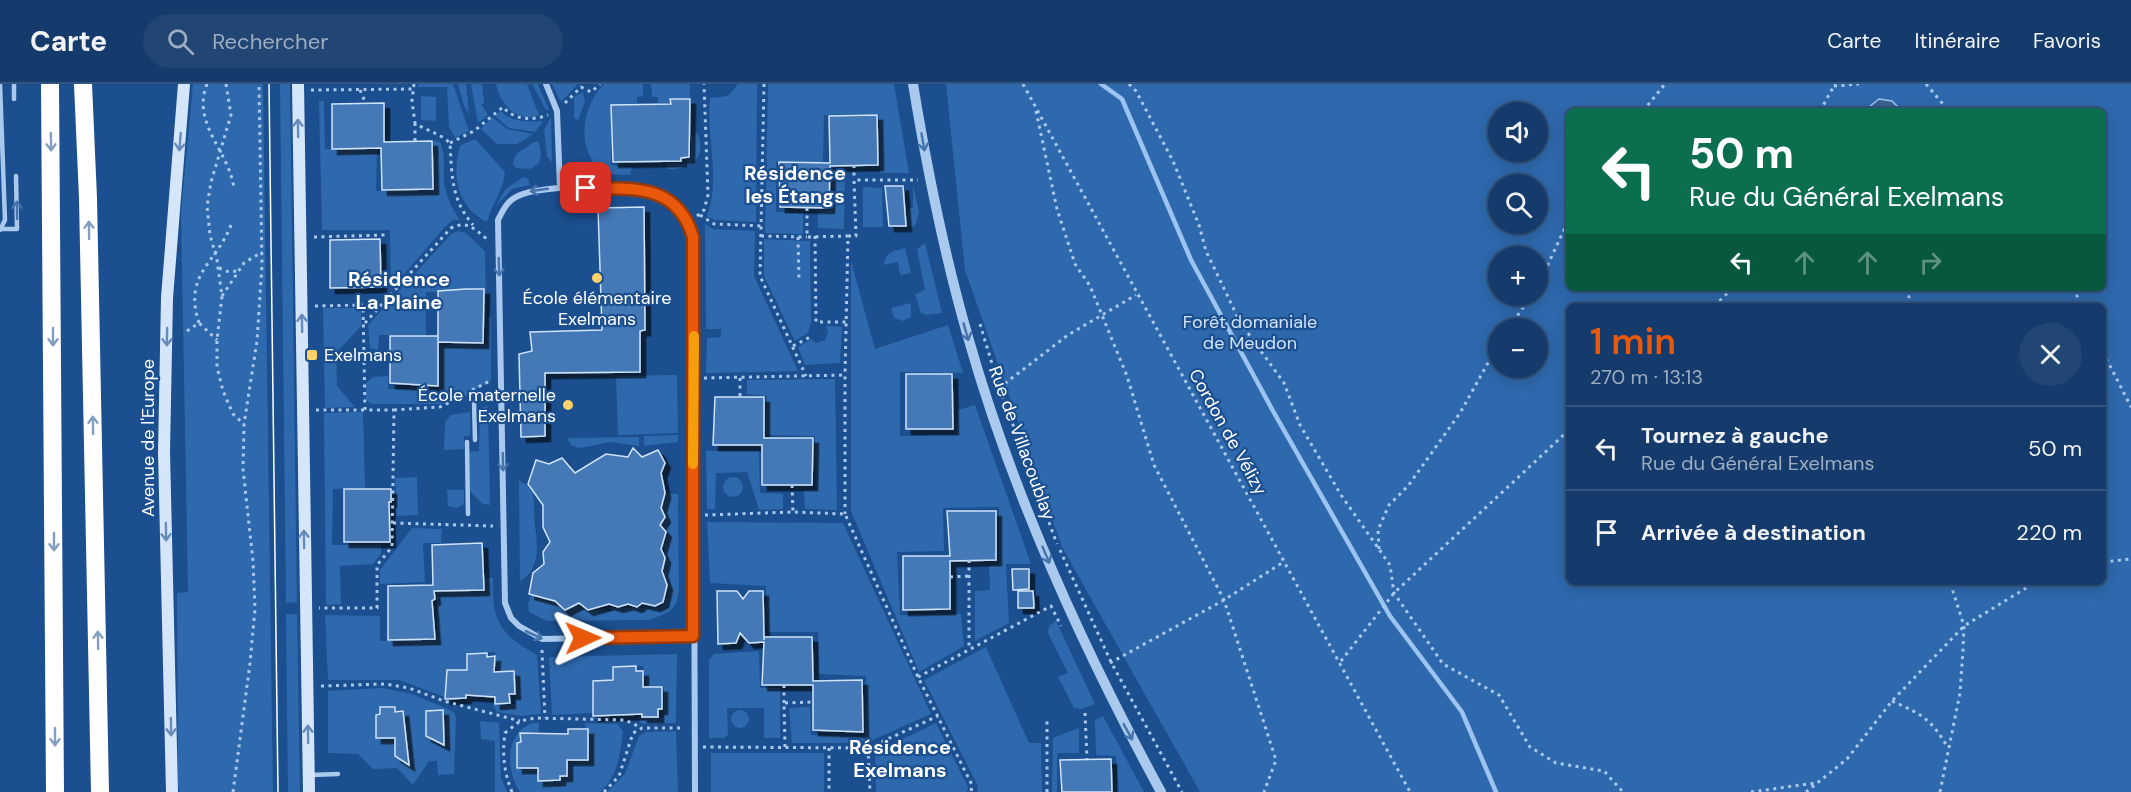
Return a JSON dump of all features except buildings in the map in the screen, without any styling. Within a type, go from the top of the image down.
[{"type":"highway","points":[[50,84],[55,792]]},
{"type":"highway","points":[[83,84],[88,198],[100,792]]},
{"type":"main road","name":"Avenue de l'Europe","points":[[172,792],[164,452],[167,298],[184,84]]},
{"type":"main road","points":[[298,87],[309,792]]},
{"type":"street","points":[[546,84],[557,111],[560,188]]},
{"type":"street","name":"Rue de Villacoublay","points":[[913,84],[929,180],[962,315],[988,400],[1037,533],[1107,690],[1161,792]]},
{"type":"street","points":[[693,636],[542,639],[519,626],[505,603],[498,220],[508,202],[539,189],[639,189],[657,194],[673,203],[688,218],[690,224],[693,237],[695,792]]},
{"type":"lane","points":[[0,84],[5,210],[1,230],[17,228],[16,176]]},
{"type":"lane","points":[[14,84],[14,99]]},
{"type":"lane","points":[[474,401],[475,440]]},
{"type":"lane","points":[[466,442],[468,514]]},
{"type":"lane","points":[[308,776],[338,774]]},
{"type":"path","points":[[207,84],[203,113],[207,129],[233,176],[234,189]]},
{"type":"path","points":[[226,84],[231,115],[219,150],[207,206],[210,235],[219,268],[222,296],[217,340],[217,367],[223,391],[233,414],[244,424]]},
{"type":"path","points":[[233,792],[255,609],[253,561],[243,469],[244,424],[256,341],[262,252],[259,84]]},
{"type":"path","points":[[450,143],[474,131],[503,106],[509,113],[521,118],[542,117],[557,111],[581,87],[591,92],[600,84]]},
{"type":"path","points":[[690,224],[704,210],[709,183],[705,156],[704,84]]},
{"type":"path","points":[[764,84],[760,276],[806,376]]},
{"type":"path","name":"Cordon de Vélizy","points":[[1023,84],[1136,295],[1341,661],[1410,792]]},
{"type":"path","points":[[1129,84],[1136,91],[1173,160],[1199,225],[1206,251],[1240,322],[1284,383],[1300,425],[1341,495],[1390,565],[1394,593],[1443,664],[1500,695],[1530,747],[1556,763],[1604,771],[1623,792]]},
{"type":"path","points":[[1645,108],[1665,84]]},
{"type":"path","points":[[1822,108],[1835,85],[1859,84]]},
{"type":"path","points":[[1926,84],[1946,108]]},
{"type":"path","points":[[298,87],[360,90],[414,86],[412,101],[415,141]]},
{"type":"path","points":[[360,90],[366,104]]},
{"type":"path","points":[[1035,105],[1057,209],[1075,264],[1090,286],[1127,376],[1154,465],[1224,600],[1276,760],[1264,792]]},
{"type":"path","points":[[415,123],[425,130],[438,132],[450,143],[454,192],[460,209],[474,226],[498,246]]},
{"type":"path","points":[[761,236],[856,236],[854,165]]},
{"type":"path","points":[[854,180],[929,180]]},
{"type":"path","points":[[807,208],[807,237]]},
{"type":"path","points":[[699,215],[714,224],[762,226]]},
{"type":"path","points":[[363,324],[451,228],[459,224],[474,226]]},
{"type":"path","points":[[217,340],[199,323],[194,291],[200,271],[231,225]]},
{"type":"path","points":[[1548,264],[1566,225]]},
{"type":"path","points":[[300,237],[385,235]]},
{"type":"path","points":[[815,236],[816,322],[847,322]]},
{"type":"path","points":[[848,236],[844,375],[845,514],[918,676],[972,785],[972,792]]},
{"type":"path","points":[[798,237],[799,281]]},
{"type":"path","points":[[222,296],[244,263],[262,252]]},
{"type":"path","points":[[219,268],[230,272],[238,270]]},
{"type":"path","points":[[1717,303],[1730,291]]},
{"type":"path","points":[[999,387],[1068,335],[1136,295]]},
{"type":"path","points":[[301,307],[363,305],[365,410]]},
{"type":"path","points":[[977,315],[999,387],[1059,549],[1111,662],[1182,792]]},
{"type":"path","points":[[187,331],[199,323]]},
{"type":"path","points":[[792,346],[810,337]]},
{"type":"path","points":[[2106,358],[2131,407]]},
{"type":"path","points":[[1379,550],[1378,530],[1389,505],[1408,486],[1460,413],[1488,363]]},
{"type":"path","points":[[303,411],[440,407],[501,375]]},
{"type":"path","points":[[694,378],[844,375]]},
{"type":"path","points":[[740,378],[740,397]]},
{"type":"path","points":[[988,400],[999,395],[999,387]]},
{"type":"path","points":[[305,609],[378,608],[377,565],[392,548],[394,410]]},
{"type":"path","points":[[1341,661],[1394,593],[1566,433]]},
{"type":"path","points":[[792,485],[793,512]]},
{"type":"path","points":[[705,515],[793,512],[845,514]]},
{"type":"path","points":[[393,523],[504,526]]},
{"type":"path","points":[[2106,562],[2131,559]]},
{"type":"path","points":[[969,560],[969,649]]},
{"type":"path","points":[[1107,690],[1118,685],[1108,664],[1224,600],[1285,561]]},
{"type":"path","points":[[950,576],[969,576]]},
{"type":"path","points":[[1940,792],[1960,693],[1964,626],[1951,585]]},
{"type":"path","points":[[1806,792],[1847,759],[1892,701],[1964,626],[2031,585]]},
{"type":"path","points":[[918,676],[1051,606],[1065,634]]},
{"type":"path","points":[[542,639],[545,718]]},
{"type":"path","points":[[307,686],[385,684],[409,688],[444,701],[520,721],[545,718],[625,720],[642,728],[694,728]]},
{"type":"path","points":[[784,685],[785,747]]},
{"type":"path","points":[[1892,701],[1917,712],[1935,724],[1949,748]]},
{"type":"path","points":[[784,703],[813,702]]},
{"type":"path","points":[[1085,713],[1087,759]]},
{"type":"path","points":[[694,747],[868,748],[938,716]]},
{"type":"path","points":[[512,792],[505,776],[503,751],[505,733],[520,721]]},
{"type":"path","points":[[1047,721],[1047,792]]},
{"type":"path","points":[[604,792],[619,776],[633,733],[642,728]]},
{"type":"path","points":[[829,748],[829,792]]},
{"type":"path","points":[[868,748],[870,792]]},
{"type":"path","points":[[1751,792],[1816,783]]},
{"type":"green space","points":[[193,84],[263,84],[273,792],[180,792],[178,787],[177,593],[188,592],[181,212]]},
{"type":"green space","points":[[280,84],[290,84],[297,602],[286,603]]},
{"type":"green space","points":[[418,84],[453,84],[469,131],[455,138],[449,127],[447,87],[418,87]]},
{"type":"green space","points":[[458,84],[466,84],[469,114],[464,106]]},
{"type":"green space","points":[[471,84],[482,84],[484,104],[481,104],[488,115],[478,123]]},
{"type":"green space","points":[[496,84],[527,84],[539,115],[523,116],[511,110],[502,99]]},
{"type":"green space","points":[[532,84],[538,84],[549,110],[546,110]]},
{"type":"green space","points":[[552,84],[578,84],[561,102]]},
{"type":"green space","points":[[604,84],[643,84],[643,96],[637,97],[637,103],[611,105],[611,165],[632,168],[630,175],[604,174],[595,165],[585,142],[586,117],[596,94]]},
{"type":"green space","points":[[651,84],[690,84],[690,98],[670,98],[670,103],[658,103],[658,97],[652,97]]},
{"type":"green space","points":[[738,84],[757,84],[756,222],[715,220],[707,216],[713,187],[710,98],[728,96]]},
{"type":"green space","points":[[768,84],[894,84],[909,173],[880,173],[879,114],[824,115],[823,163],[776,161],[776,212],[803,213],[803,234],[765,233]]},
{"type":"green space","name":"Forêt domaniale de Meudon","points":[[946,84],[2131,84],[2131,792],[1200,792],[1062,547],[965,270]]},
{"type":"green space","points":[[583,92],[585,102],[578,120],[574,118],[574,97]]},
{"type":"green space","points":[[421,96],[436,97],[436,121],[421,120]]},
{"type":"green space","points":[[319,101],[324,101],[325,149],[377,149],[376,191],[432,191],[432,141],[440,142],[442,147],[446,191],[460,220],[453,220],[445,227],[391,289],[390,230],[322,230]]},
{"type":"green space","points":[[501,111],[515,119],[542,121],[542,123],[535,132],[509,128],[495,116]]},
{"type":"green space","points":[[492,117],[507,129],[533,134],[517,144],[497,144],[481,129]]},
{"type":"green space","points":[[551,117],[552,162],[547,157],[544,130]]},
{"type":"green space","points":[[697,132],[700,149],[695,161],[676,169],[667,169],[666,163],[687,164],[687,159],[691,158],[691,138]]},
{"type":"green space","points":[[476,140],[505,172],[487,222],[477,216],[463,200],[457,180],[457,157],[460,146]]},
{"type":"green space","points":[[534,142],[539,142],[541,155],[539,163],[530,169],[516,168],[513,163],[516,154]]},
{"type":"green space","points":[[845,168],[844,229],[818,228],[818,210],[832,210],[832,169]]},
{"type":"green space","points":[[523,177],[528,179],[530,185],[512,189],[496,206],[505,190]]},
{"type":"green space","points":[[913,185],[919,212],[915,226],[907,228],[908,208],[913,208]]},
{"type":"green space","points":[[863,187],[882,188],[883,227],[863,227]]},
{"type":"green space","points":[[705,224],[713,229],[755,231],[754,276],[798,371],[706,373],[707,338],[721,337],[721,329],[706,329]]},
{"type":"green space","points":[[458,231],[466,233],[485,251],[486,304],[473,305],[472,291],[426,292],[426,335],[379,335],[378,350],[370,348],[368,325],[451,234]]},
{"type":"green space","points":[[764,239],[810,241],[811,323],[808,333],[795,341],[764,276]]},
{"type":"green space","points":[[925,243],[942,313],[927,315],[921,313],[915,294],[925,290],[917,249]]},
{"type":"green space","points":[[905,248],[911,273],[900,275],[898,262],[884,265],[886,257]]},
{"type":"green space","points":[[851,261],[875,349],[948,325],[963,373],[900,372],[900,436],[956,435],[958,410],[975,405],[1031,564],[1006,564],[1009,623],[975,641],[975,591],[990,590],[989,565],[999,565],[999,507],[943,508],[944,551],[897,552],[900,615],[961,614],[964,646],[919,672],[851,511]]},
{"type":"green space","points":[[911,303],[911,317],[903,321],[894,318],[891,308]]},
{"type":"green space","points":[[323,308],[361,308],[361,326],[336,353],[337,386],[355,407],[325,408]]},
{"type":"green space","points":[[488,317],[491,317],[491,381],[449,404],[371,404],[366,399],[366,383],[373,377],[388,376],[388,389],[439,389],[439,345],[487,344]]},
{"type":"green space","points":[[826,326],[842,327],[840,363],[805,365],[798,347],[811,339],[816,343],[825,340],[828,331]]},
{"type":"green space","points":[[677,375],[678,433],[618,435],[616,376]]},
{"type":"green space","points":[[835,379],[837,510],[805,509],[804,490],[816,489],[815,436],[766,435],[767,396],[747,394],[747,380]]},
{"type":"green space","points":[[488,406],[490,505],[483,504],[470,491],[468,452],[479,451],[480,408]]},
{"type":"green space","points":[[363,412],[365,488],[333,489],[332,545],[381,545],[381,554],[373,564],[340,566],[341,604],[326,605],[324,413]]},
{"type":"green space","points":[[470,412],[470,436],[464,436],[464,449],[444,450],[445,422],[451,415]]},
{"type":"green space","points":[[678,435],[678,442],[644,446],[644,436]]},
{"type":"green space","points":[[639,437],[639,446],[610,442],[581,448],[572,446],[567,438]]},
{"type":"green space","points":[[706,451],[759,451],[760,493],[783,494],[783,509],[759,510],[747,472],[716,473],[715,509],[707,509]]},
{"type":"green space","points":[[417,477],[418,515],[397,516],[395,478]]},
{"type":"green space","points":[[733,477],[740,480],[743,487],[740,494],[733,497],[726,494],[723,487],[726,480]]},
{"type":"green space","points":[[519,481],[530,488],[534,500],[537,541],[534,564],[527,576],[520,581]]},
{"type":"green space","points":[[447,490],[464,490],[464,504],[457,508],[448,506]]},
{"type":"green space","points":[[666,494],[678,494],[679,591],[676,604],[669,612],[650,620],[547,621],[529,612],[528,603],[532,595],[538,594],[567,610],[573,603],[586,611],[602,609],[603,612],[612,611],[612,608],[661,607],[667,595],[663,562],[668,533],[662,524],[666,517],[662,509]]},
{"type":"green space","points":[[707,522],[843,523],[931,714],[866,743],[792,743],[789,708],[810,707],[811,735],[865,736],[866,676],[819,674],[818,632],[768,632],[766,586],[710,583]]},
{"type":"green space","points":[[412,528],[442,529],[441,543],[423,543],[425,582],[380,584],[380,570]]},
{"type":"green space","points":[[485,578],[493,578],[496,615],[506,633],[524,648],[537,655],[541,714],[520,716],[497,712],[493,705],[516,704],[515,671],[496,671],[495,652],[466,653],[466,670],[446,670],[445,697],[399,680],[328,680],[325,615],[380,616],[380,641],[437,639],[437,592],[485,591]]},
{"type":"green space","points":[[286,614],[297,614],[300,792],[288,792]]},
{"type":"green space","points":[[1056,621],[1095,704],[1081,709],[1074,708],[1058,677],[1068,673],[1048,633],[1049,626]]},
{"type":"green space","points":[[986,647],[1029,743],[1041,743],[1042,792],[977,792],[978,786],[924,680]]},
{"type":"green space","points":[[759,651],[760,688],[780,688],[780,738],[764,738],[764,708],[727,708],[728,735],[724,738],[709,738],[709,660],[714,654]]},
{"type":"green space","points":[[677,654],[676,723],[642,724],[637,718],[664,717],[664,687],[646,686],[643,666],[613,666],[612,680],[592,681],[593,713],[552,715],[549,657]]},
{"type":"green space","points":[[382,688],[412,694],[454,712],[456,718],[454,774],[438,775],[437,761],[429,761],[413,785],[397,768],[373,769],[358,754],[328,753],[328,691]]},
{"type":"green space","points":[[740,710],[746,713],[749,719],[746,725],[740,728],[734,725],[731,719],[734,713]]},
{"type":"green space","points":[[1103,716],[1144,792],[1117,792],[1116,756],[1096,755],[1095,720]]},
{"type":"green space","points":[[480,721],[499,723],[501,778],[507,792],[495,792],[495,741],[481,739]]},
{"type":"green space","points":[[533,723],[539,723],[539,732],[520,733],[520,742],[516,742],[516,769],[537,769],[538,781],[560,781],[561,776],[568,776],[568,763],[589,760],[585,723],[618,724],[623,732],[619,757],[606,786],[600,792],[520,792],[512,773],[510,753],[517,734]]},
{"type":"green space","points":[[936,723],[968,787],[967,792],[876,792],[875,752]]},
{"type":"green space","points":[[1079,728],[1079,753],[1057,753],[1057,792],[1052,792],[1053,738]]},
{"type":"green space","points":[[676,731],[678,792],[607,792],[625,774],[639,736],[646,732]]},
{"type":"green space","points":[[711,753],[824,753],[824,792],[711,792]]},
{"type":"shaded area","points":[[1879,99],[1892,101],[1899,108],[1868,108]]},
{"type":"waterway","points":[[1101,84],[1122,99],[1191,260],[1273,411],[1390,616],[1462,712],[1496,792]]},
{"type":"tram line","points":[[269,84],[278,792]]},
{"type":"slow traffic","points":[[693,464],[694,336]]},
{"type":"place","name":"École élémentaire Exelmans","points":[[597,278]]},
{"type":"place","name":"Exelmans","points":[[312,355]]},
{"type":"place","name":"École maternelle Exelmans","points":[[568,405]]},
{"type":"district","name":"Résidence les Étangs","points":[[795,184]]},
{"type":"district","name":"Résidence La Plaine","points":[[399,290]]},
{"type":"district","name":"Résidence Exelmans","points":[[900,758]]},
{"type":"route","points":[[583,638],[693,636],[693,237],[688,218],[673,203],[657,194],[639,189],[586,188]]}]
